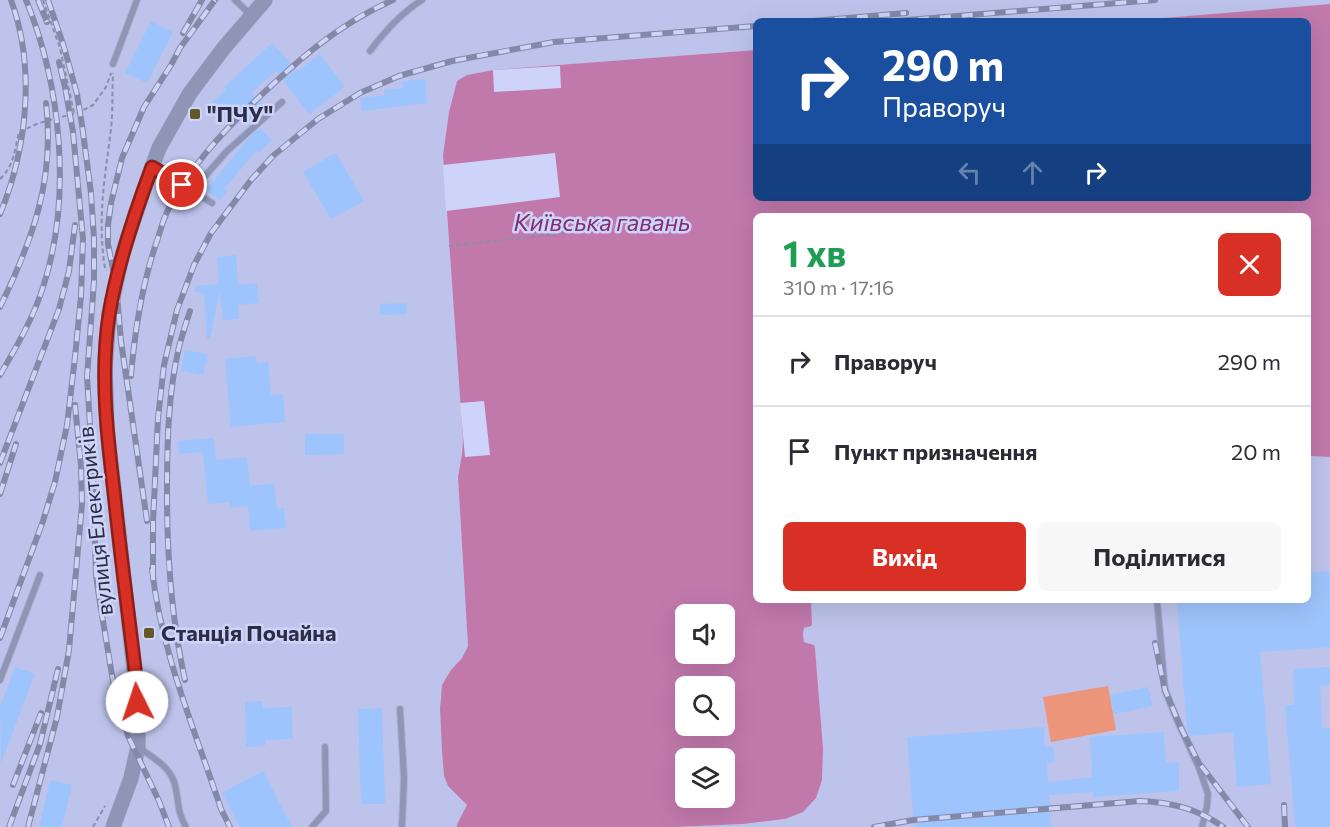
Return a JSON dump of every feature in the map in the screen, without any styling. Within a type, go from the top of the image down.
[{"type":"street","name":"вулиця Електриків","points":[[113,827],[124,801],[137,751],[138,726],[135,669],[107,428],[105,367],[109,315],[123,252],[159,148],[190,93],[264,0]]},
{"type":"lane","points":[[114,64],[137,0]]},
{"type":"lane","points":[[235,0],[251,15]]},
{"type":"lane","points":[[370,51],[384,32],[409,8],[422,0]]},
{"type":"lane","points":[[192,191],[227,151],[282,102]]},
{"type":"lane","points":[[152,167],[212,203]]},
{"type":"lane","points":[[0,680],[40,575]]},
{"type":"lane","points":[[1157,603],[1166,690],[1208,794],[1202,827]]},
{"type":"lane","points":[[399,709],[404,778],[402,827]]},
{"type":"lane","points":[[312,827],[326,811],[325,747]]},
{"type":"lane","points":[[137,751],[161,764],[172,776],[180,818],[186,827]]},
{"type":"path","points":[[43,0],[60,48],[74,114]]},
{"type":"path","points":[[0,179],[14,158],[19,132],[39,123],[80,112],[93,105],[106,87],[114,64]]},
{"type":"path","points":[[105,269],[101,246],[102,200],[111,127],[114,64]]},
{"type":"path","points":[[449,246],[575,232]]},
{"type":"shaded area","points":[[0,0],[1330,0],[1330,4],[1164,18],[753,18],[753,50],[493,70],[467,75],[457,81],[449,112],[443,155],[463,440],[458,477],[468,646],[462,658],[451,670],[440,698],[440,708],[444,776],[448,786],[467,805],[457,827],[0,827]]},
{"type":"shaded area","points":[[1311,456],[1330,457],[1330,827],[676,827],[743,824],[785,819],[823,748],[815,648],[814,645],[804,642],[803,634],[804,628],[812,624],[811,603],[1311,603]]},
{"type":"shaded area","points":[[1108,686],[1116,730],[1051,742],[1043,697]]},
{"type":"water","name":"Київська гавань","points":[[1330,4],[1330,457],[1311,456],[1311,213],[753,213],[753,603],[811,603],[812,624],[804,628],[803,634],[804,642],[814,645],[815,648],[823,748],[822,780],[816,798],[803,812],[785,819],[743,824],[676,827],[457,827],[467,805],[448,786],[444,776],[440,708],[442,685],[468,646],[458,477],[463,440],[443,155],[449,112],[457,81],[467,75],[493,70],[753,50],[753,201],[1311,201],[1311,18],[1164,18]]},
{"type":"pier","points":[[560,66],[561,88],[494,92],[493,70]]},
{"type":"pier","points":[[555,153],[560,197],[446,211],[443,165]]},
{"type":"pier","points":[[484,401],[490,455],[465,457],[460,403]]},
{"type":"building","points":[[151,21],[173,32],[147,83],[125,73]]},
{"type":"building","points":[[272,43],[298,71],[320,54],[345,87],[309,114],[276,71],[251,93],[266,109],[249,125],[234,108],[226,116],[212,102],[226,90],[224,87]]},
{"type":"building","points":[[425,79],[427,103],[362,111],[360,98],[384,95],[384,90],[403,88],[402,81]]},
{"type":"building","points":[[260,128],[272,140],[259,153],[256,151],[225,188],[227,191],[220,200],[206,190],[246,141]]},
{"type":"building","points":[[336,153],[364,201],[331,219],[303,172]]},
{"type":"building","points":[[236,255],[238,285],[257,283],[259,303],[238,305],[239,319],[223,320],[219,294],[210,339],[207,339],[204,293],[195,292],[195,286],[219,284],[217,257]]},
{"type":"building","points":[[406,303],[407,314],[380,315],[380,304]]},
{"type":"building","points":[[185,350],[208,354],[203,375],[181,371]]},
{"type":"building","points":[[256,356],[257,363],[268,362],[271,395],[283,394],[285,422],[231,427],[225,359]]},
{"type":"building","points":[[305,434],[344,434],[344,454],[305,455]]},
{"type":"building","points":[[214,438],[216,460],[247,457],[250,486],[274,483],[277,509],[284,508],[286,528],[250,531],[248,506],[231,508],[230,502],[208,504],[203,452],[179,454],[178,441]]},
{"type":"building","points":[[1330,571],[1330,647],[1260,652],[1271,784],[1237,787],[1233,732],[1190,736],[1187,730],[1177,603],[1311,603],[1311,573]]},
{"type":"building","points":[[15,667],[35,674],[1,763],[0,707]]},
{"type":"building","points":[[1330,667],[1330,685],[1320,686],[1322,728],[1330,728],[1330,827],[1295,827],[1285,705],[1294,705],[1293,669]]},
{"type":"building","points":[[1148,687],[1153,706],[1114,714],[1110,695]]},
{"type":"building","points":[[263,701],[263,708],[292,707],[293,739],[265,740],[265,746],[246,747],[245,702]]},
{"type":"building","points":[[382,708],[385,804],[361,804],[358,709]]},
{"type":"building","points":[[1044,727],[1045,747],[1053,747],[1055,762],[1047,763],[1048,782],[1092,777],[1090,737],[1164,732],[1166,763],[1179,762],[1179,791],[1093,797],[1093,792],[1049,795],[1051,827],[914,827],[907,737]]},
{"type":"building","points":[[263,771],[292,827],[240,827],[222,793]]},
{"type":"building","points":[[50,780],[72,785],[62,827],[39,827]]},
{"type":"railway","points":[[0,214],[17,163],[25,108],[24,53],[11,0]]},
{"type":"railway","points":[[0,375],[25,331],[40,296],[53,250],[58,214],[59,141],[54,104],[48,68],[26,0]]},
{"type":"railway","points":[[38,0],[47,22]]},
{"type":"railway","points":[[48,0],[77,94],[91,193],[94,281],[87,377],[96,575],[100,603],[113,681],[128,736],[169,827]]},
{"type":"railway","points":[[183,33],[202,0]]},
{"type":"railway","points":[[147,521],[121,341],[116,284],[108,244],[108,225],[122,158],[144,107],[180,48],[215,0]]},
{"type":"railway","points":[[131,376],[137,323],[152,255],[166,215],[186,179],[230,126],[303,58],[336,32],[393,0]]},
{"type":"railway","points":[[933,18],[1155,0]]},
{"type":"railway","points":[[848,18],[906,13]]},
{"type":"railway","points":[[153,576],[158,418],[164,365],[177,310],[194,265],[211,233],[251,180],[274,155],[318,119],[360,93],[399,76],[452,61],[554,42],[753,26]]},
{"type":"railway","points":[[0,638],[55,482],[67,425],[75,357],[81,296],[83,239],[73,132],[59,62]]},
{"type":"railway","points":[[0,307],[22,257],[39,208],[47,157],[46,103]]},
{"type":"railway","points":[[0,463],[59,309],[69,271],[75,225]]},
{"type":"railway","points":[[185,680],[176,633],[171,587],[167,475],[172,383],[179,347],[190,311]]},
{"type":"railway","points":[[28,827],[57,717],[69,650],[82,504],[75,405]]},
{"type":"railway","points":[[0,494],[16,444]]},
{"type":"railway","points":[[152,569],[156,600],[171,661],[221,809],[230,827]]},
{"type":"railway","points":[[1155,643],[1165,690],[1181,728],[1199,763],[1248,827]]},
{"type":"railway","points":[[9,827],[40,744],[58,669]]},
{"type":"railway","points":[[13,785],[41,713]]},
{"type":"railway","points":[[874,827],[913,820],[1140,801],[1162,803],[1194,811],[1223,827]]},
{"type":"railway","points":[[1284,805],[1285,827]]},
{"type":"place","name":"\"ПЧУ\"","points":[[195,114]]},
{"type":"place","name":"Станція Почайна","points":[[149,633]]},
{"type":"route","points":[[137,702],[107,428],[105,367],[109,315],[123,252],[152,167],[182,185]]}]
